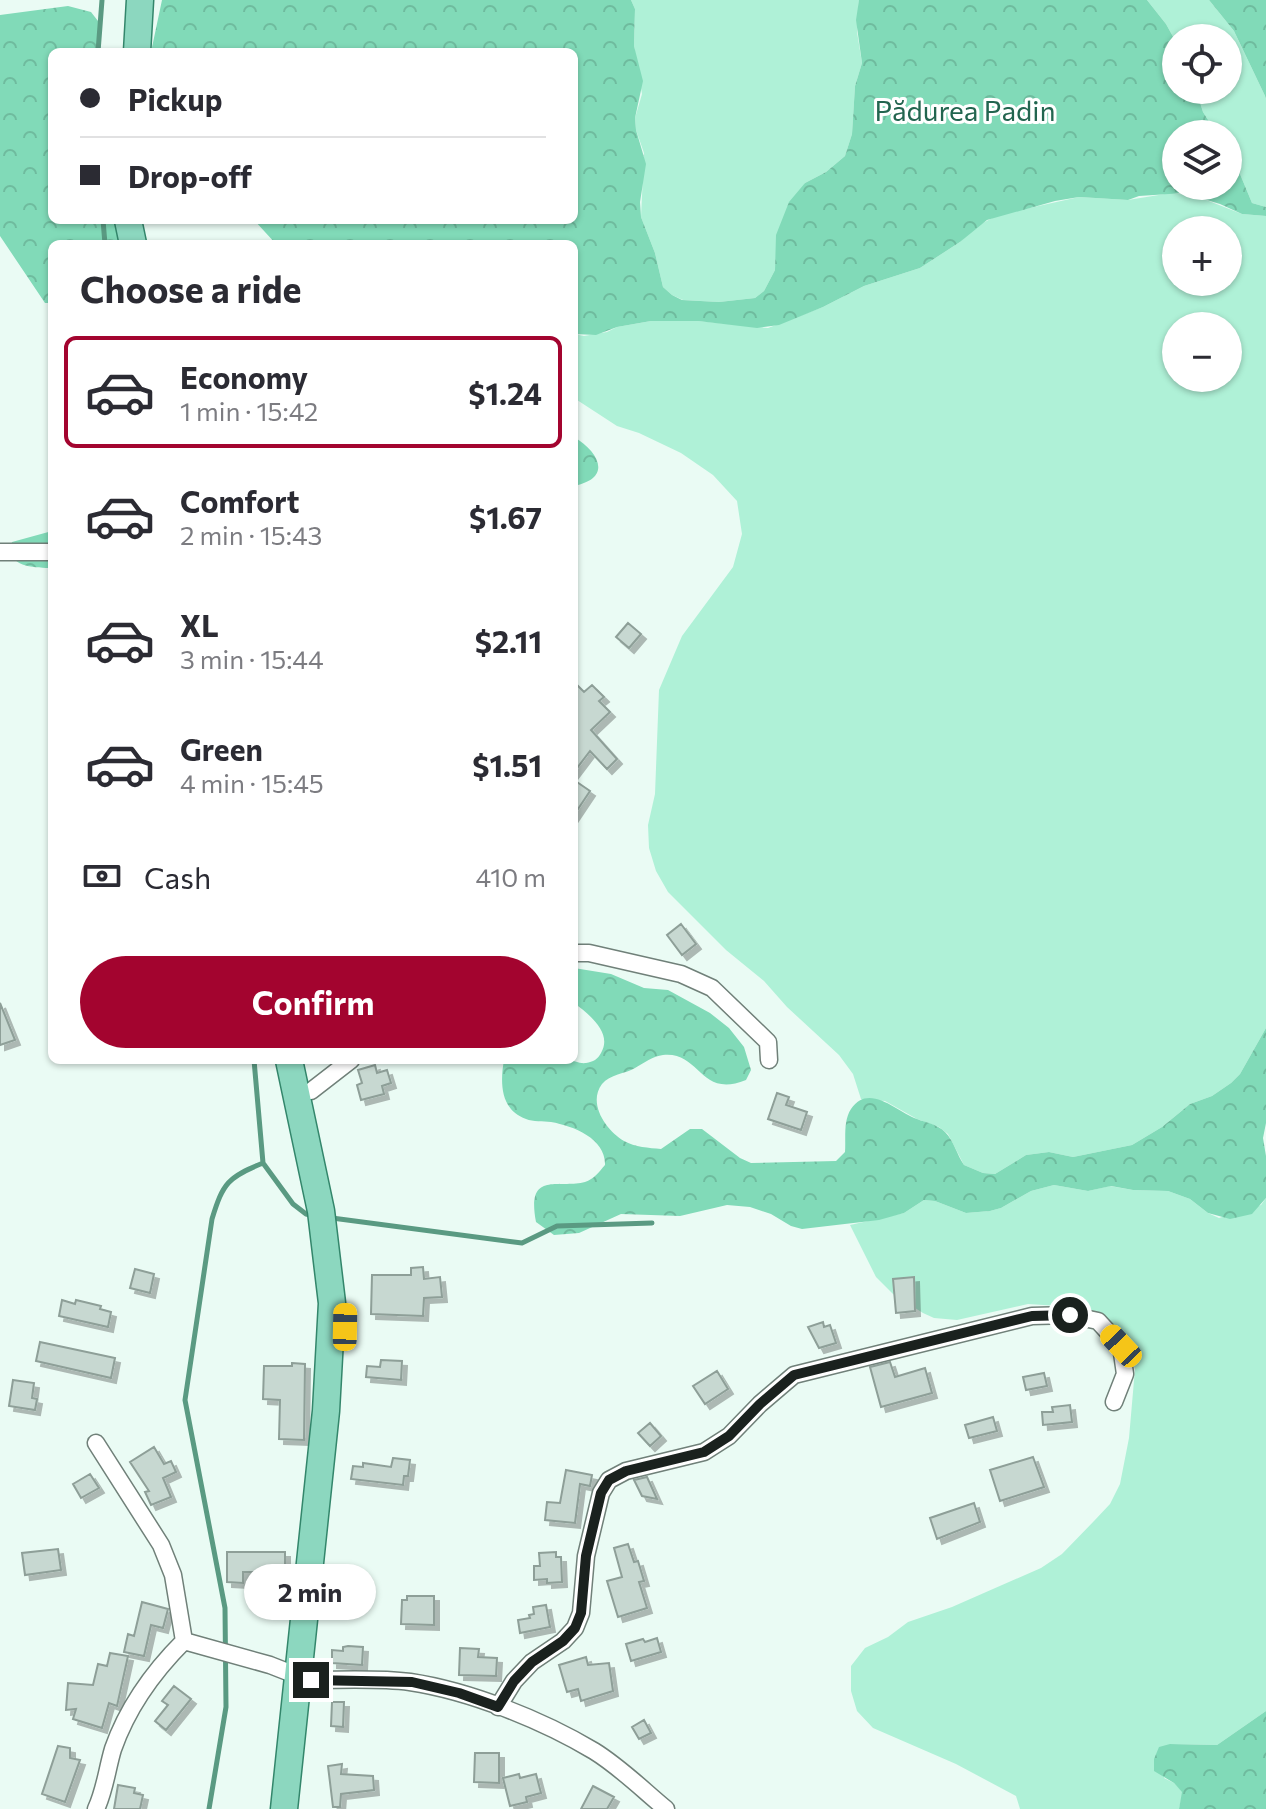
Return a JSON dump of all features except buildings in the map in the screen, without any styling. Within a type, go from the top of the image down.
[{"type":"main road","points":[[124,48],[126,0]]},
{"type":"main road","points":[[137,48],[140,0]]},
{"type":"main road","points":[[290,1064],[328,1210]]},
{"type":"main road","points":[[284,1809],[305,1678],[345,1353],[345,1302],[304,1064]]},
{"type":"main road","points":[[298,1809],[305,1678]]},
{"type":"street","points":[[0,552],[48,552]]},
{"type":"street","points":[[578,953],[681,974],[712,988],[768,1042],[769,1060]]},
{"type":"street","points":[[311,1091],[346,1064]]},
{"type":"street","points":[[498,1707],[514,1681],[532,1662],[563,1641],[575,1628],[581,1613],[589,1543],[601,1493],[609,1480],[626,1471],[704,1452],[729,1436],[794,1375],[1032,1316],[1070,1315],[1098,1321],[1121,1346],[1125,1374],[1114,1402]]},
{"type":"street","points":[[96,1443],[161,1545],[173,1575],[184,1641]]},
{"type":"street","points":[[184,1641],[305,1678],[412,1682],[459,1693],[559,1732],[597,1753],[666,1809]]},
{"type":"street","points":[[96,1809],[114,1746],[140,1695],[184,1641]]},
{"type":"green space","name":"Pădurea Padin","points":[[162,0],[631,0],[635,9],[634,46],[643,81],[635,118],[646,164],[640,202],[641,217],[655,253],[663,287],[682,300],[719,302],[755,298],[764,291],[775,270],[776,235],[789,202],[805,183],[826,172],[845,156],[852,134],[855,86],[862,63],[856,20],[859,0],[1147,0],[1166,24],[1162,24],[1162,104],[1200,104],[1208,120],[1162,120],[1162,194],[1128,200],[1079,197],[987,220],[920,268],[864,286],[779,325],[757,328],[698,321],[651,321],[617,327],[596,335],[578,334],[578,240],[272,240],[258,224],[578,224],[578,48],[152,48]]},
{"type":"green space","points":[[631,0],[859,0],[857,32],[862,63],[855,86],[852,134],[845,156],[826,172],[805,183],[776,258],[775,270],[764,291],[755,298],[719,302],[683,300],[663,287],[655,253],[641,217],[644,153],[635,118],[642,94],[634,46],[635,9]]},
{"type":"green space","points":[[1147,0],[1209,0],[1228,24],[1166,24]]},
{"type":"green space","points":[[1209,0],[1266,0],[1266,98],[1242,48],[1242,24],[1228,24]]},
{"type":"green space","points":[[68,6],[91,12],[98,21],[99,48],[48,48],[48,224],[115,224],[118,240],[48,240],[48,303],[45,303],[0,236],[0,15]]},
{"type":"green space","points":[[1242,48],[1266,98],[1266,207],[1252,203],[1242,179],[1242,120],[1208,120],[1200,104],[1242,104]]},
{"type":"green space","name":"Pădurea Padin","points":[[1242,179],[1252,203],[1266,207],[1266,216],[1242,214],[1207,200],[1242,200]]},
{"type":"green space","points":[[1162,194],[1162,200],[1206,200],[1242,214],[1266,216],[1266,1028],[1240,1074],[1231,1083],[1212,1096],[1190,1104],[1162,1127],[1132,1145],[1073,1157],[1049,1152],[1026,1155],[995,1174],[964,1165],[948,1134],[939,1127],[885,1101],[861,1099],[853,1074],[839,1055],[668,892],[656,871],[649,848],[648,825],[655,794],[659,690],[682,636],[733,567],[742,534],[737,501],[713,475],[681,453],[617,426],[578,401],[578,335],[607,332],[617,327],[651,321],[698,321],[768,328],[823,307],[864,286],[920,268],[960,242],[977,226],[998,215],[1079,197],[1128,200]]},
{"type":"green space","points":[[578,440],[590,450],[598,464],[594,477],[578,485]]},
{"type":"green space","points":[[48,532],[48,568],[17,561],[12,557],[12,542]]},
{"type":"green space","points":[[578,969],[611,974],[644,988],[668,990],[710,1013],[729,1028],[744,1047],[751,1070],[746,1080],[719,1084],[685,1060],[663,1055],[609,1078],[598,1092],[598,1108],[611,1131],[628,1143],[661,1149],[690,1129],[702,1129],[751,1163],[836,1161],[845,1152],[846,1124],[851,1109],[858,1101],[875,1098],[939,1127],[951,1140],[964,1165],[995,1174],[1026,1155],[1049,1152],[1073,1157],[1132,1145],[1162,1127],[1190,1104],[1212,1096],[1231,1083],[1240,1074],[1266,1028],[1266,1123],[1263,1138],[1266,1198],[1252,1214],[1230,1219],[1208,1213],[1190,1199],[1168,1191],[1111,1186],[1088,1191],[1054,1185],[1031,1191],[990,1211],[966,1213],[924,1200],[904,1213],[879,1220],[802,1229],[750,1207],[727,1205],[680,1216],[621,1214],[579,1233],[554,1235],[536,1222],[534,1206],[540,1188],[591,1179],[605,1165],[604,1156],[587,1135],[569,1127],[517,1115],[504,1094],[504,1064],[578,1064],[597,1059],[604,1046],[604,1038],[592,1018],[578,1006]]},
{"type":"green space","points":[[1054,1185],[1088,1191],[1110,1186],[1168,1191],[1190,1199],[1219,1218],[1261,1205],[1266,1198],[1266,1711],[1217,1745],[1170,1744],[1164,1778],[1183,1792],[1179,1809],[1020,1809],[1016,1796],[956,1764],[873,1728],[857,1711],[851,1691],[851,1666],[865,1648],[888,1637],[908,1622],[952,1607],[1041,1568],[1062,1554],[1110,1504],[1120,1484],[1129,1438],[1135,1369],[1128,1347],[1096,1314],[1074,1307],[1028,1304],[957,1320],[934,1318],[923,1313],[893,1294],[876,1277],[850,1225],[904,1213],[924,1200],[966,1213],[990,1211],[1031,1191]]},
{"type":"green space","points":[[1266,1711],[1266,1809],[1179,1809],[1182,1792],[1154,1771],[1154,1759],[1159,1747],[1170,1744],[1217,1745]]},
{"type":"waterway","points":[[98,48],[102,0]]},
{"type":"waterway","points":[[103,224],[105,240]]},
{"type":"waterway","points":[[254,1064],[263,1163],[293,1204],[314,1216]]},
{"type":"waterway","points":[[209,1809],[226,1707],[225,1608],[185,1400],[212,1219],[228,1183],[263,1163]]},
{"type":"waterway","points":[[332,1218],[522,1243],[557,1226],[652,1223]]},
{"type":"route","points":[[311,1680],[412,1682],[459,1693],[498,1707],[514,1681],[532,1662],[563,1641],[575,1628],[581,1613],[586,1556],[601,1493],[609,1480],[626,1471],[704,1452],[729,1436],[794,1375],[1032,1316],[1070,1315]]}]
